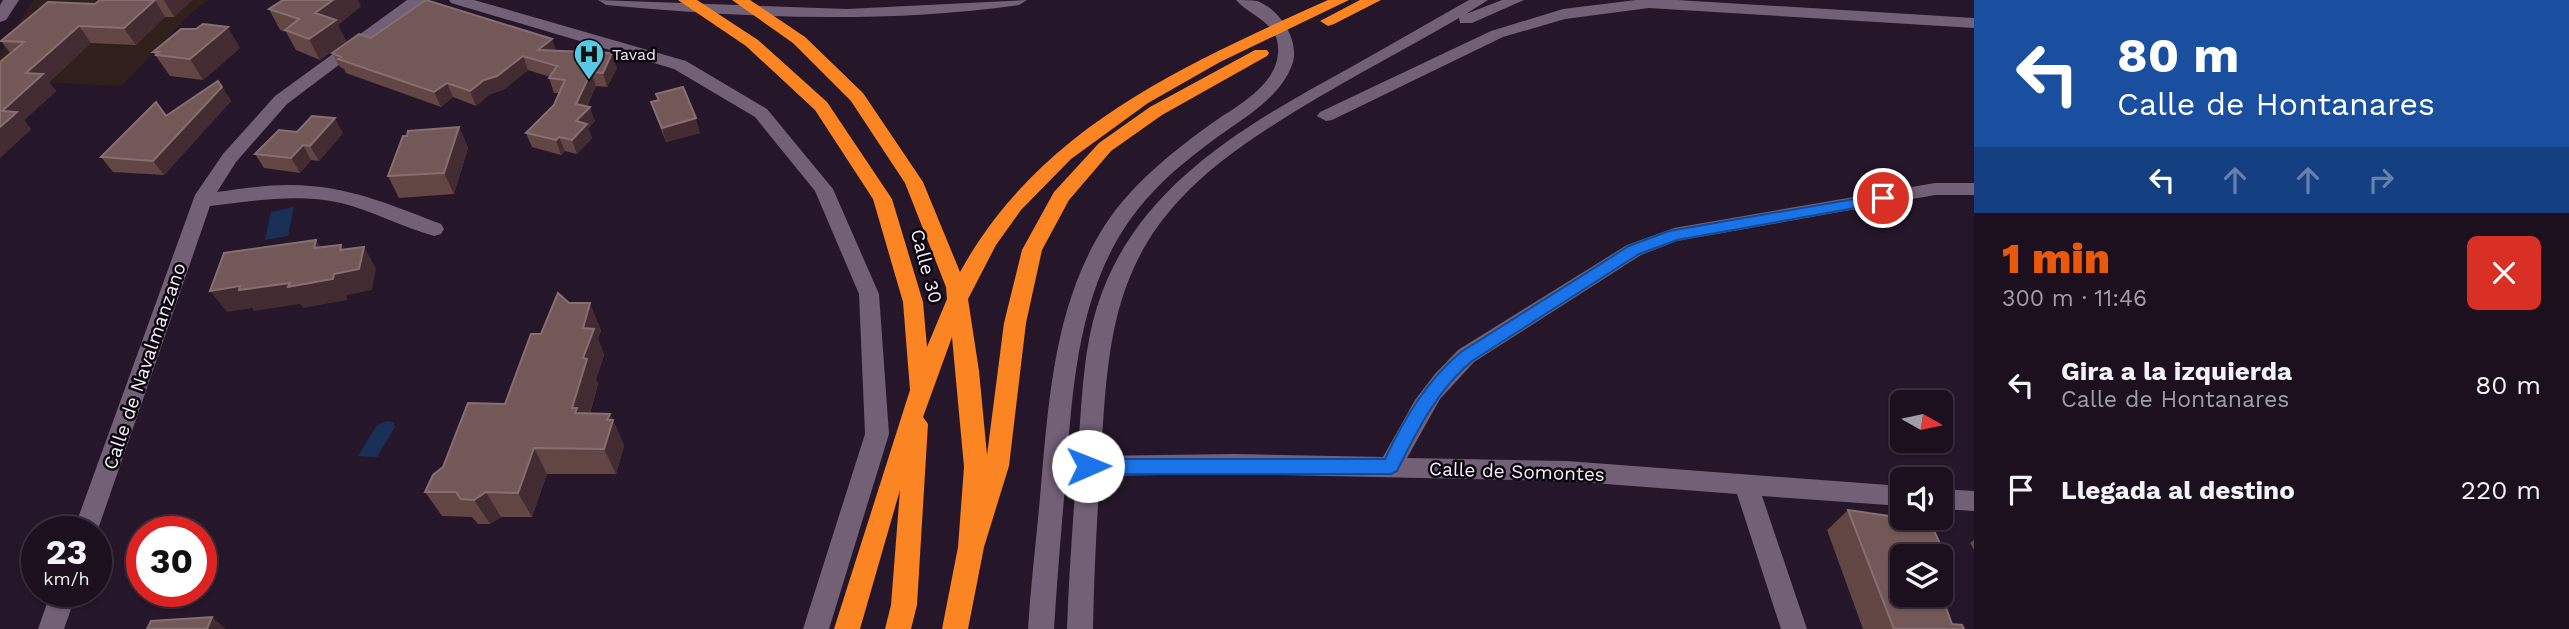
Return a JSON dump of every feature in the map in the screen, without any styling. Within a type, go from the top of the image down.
[{"type":"highway","name":"Calle 30","points":[[687,0],[752,43],[821,106],[882,199],[913,302],[919,388],[904,605],[898,629]]},
{"type":"highway","name":"Calle 30","points":[[740,0],[799,40],[857,97],[914,182],[956,287],[968,371],[976,467],[971,547],[955,629]]},
{"type":"highway","points":[[971,547],[997,466],[1015,323],[1032,250],[1061,197],[1105,147],[1186,73],[1341,0]]},
{"type":"highway","points":[[847,629],[908,423],[953,306],[999,225],[1040,178],[1088,137],[1148,105],[1373,0]]},
{"type":"street","points":[[0,17],[11,0]]},
{"type":"street","name":"Calle de Navalmanzano","points":[[91,516],[202,200],[229,158],[281,100],[417,0]]},
{"type":"street","points":[[457,0],[680,65],[761,113],[824,189],[869,294],[877,435],[816,629]]},
{"type":"street","points":[[606,0],[680,8],[856,13],[930,11],[1019,0]]},
{"type":"street","points":[[1041,629],[1062,380],[1073,328],[1089,274],[1113,229],[1144,190],[1187,151],[1251,103],[1279,76],[1286,61],[1287,48],[1277,24],[1262,10],[1244,0]]},
{"type":"street","points":[[1080,629],[1095,377],[1106,314],[1114,289],[1141,237],[1172,197],[1226,147],[1268,120],[1480,0]]},
{"type":"street","points":[[1359,70],[1451,26],[1516,0]]},
{"type":"street","points":[[1326,116],[1497,34],[1563,14],[1649,3],[1974,23]]},
{"type":"street","points":[[1391,466],[1408,429],[1449,371],[1466,356],[1634,250],[1674,235],[1936,189],[1974,189]]},
{"type":"street","points":[[202,200],[287,193],[325,194],[434,229]]},
{"type":"street","name":"Calle de Somontes","points":[[1088,466],[1391,466],[1567,471],[1890,495]]},
{"type":"street","points":[[1746,485],[1794,629]]},
{"type":"street","points":[[1953,500],[1974,501]]},
{"type":"street","points":[[51,629],[59,607]]},
{"type":"shaded area","points":[[33,0],[208,0],[189,15],[122,86],[0,80],[0,53]]},
{"type":"water","points":[[294,207],[288,236],[265,240],[271,212]]},
{"type":"water","points":[[393,422],[395,427],[377,457],[358,456],[377,425]]},
{"type":"building","points":[[100,0],[155,0],[124,28],[79,26],[26,73],[43,74],[2,111],[17,112],[0,127],[0,62],[24,42],[1,41],[48,2],[95,4]]},
{"type":"building","points":[[283,0],[333,0],[315,13],[336,20],[309,39],[285,30],[299,19],[269,9]]},
{"type":"building","points":[[426,0],[552,39],[538,50],[612,53],[603,73],[591,72],[576,104],[590,107],[576,121],[587,124],[572,140],[559,137],[556,140],[526,133],[554,105],[565,80],[549,78],[557,66],[523,56],[497,76],[484,80],[470,91],[447,83],[434,92],[338,59],[341,57],[332,53],[359,34],[371,38]]},
{"type":"building","points":[[203,24],[228,27],[190,59],[156,55],[159,52],[153,52],[181,29],[196,29]]},
{"type":"building","points":[[218,81],[222,87],[153,161],[101,157],[156,102],[166,116]]},
{"type":"building","points":[[683,87],[696,118],[662,128],[651,102],[659,100],[656,94]]},
{"type":"building","points":[[312,116],[335,118],[310,146],[303,145],[291,158],[255,154],[279,130],[297,132]]},
{"type":"building","points":[[459,127],[444,173],[388,176],[403,136],[407,136],[408,131]]},
{"type":"building","points":[[316,240],[314,248],[341,245],[340,250],[364,247],[359,269],[334,274],[333,279],[288,287],[290,283],[210,291],[224,253]]},
{"type":"building","points":[[558,293],[569,303],[590,303],[583,328],[594,329],[583,358],[587,359],[572,408],[577,408],[575,413],[610,414],[607,420],[613,420],[604,449],[534,448],[518,493],[486,492],[474,500],[461,499],[456,492],[425,492],[433,475],[443,467],[468,403],[505,404],[531,334],[541,334]]},
{"type":"building","points":[[1848,510],[1890,516],[1890,530],[1934,530],[1940,544],[1890,544],[1890,607],[1946,607],[1952,624],[1962,625],[1964,629],[1894,629]]},
{"type":"building","points":[[212,617],[207,629],[147,629],[151,621]]},
{"type":"place","name":"Tavad","points":[[589,81]]},
{"type":"route","points":[[1088,466],[1391,466],[1408,429],[1449,371],[1466,356],[1634,250],[1674,235],[1883,198]]}]
